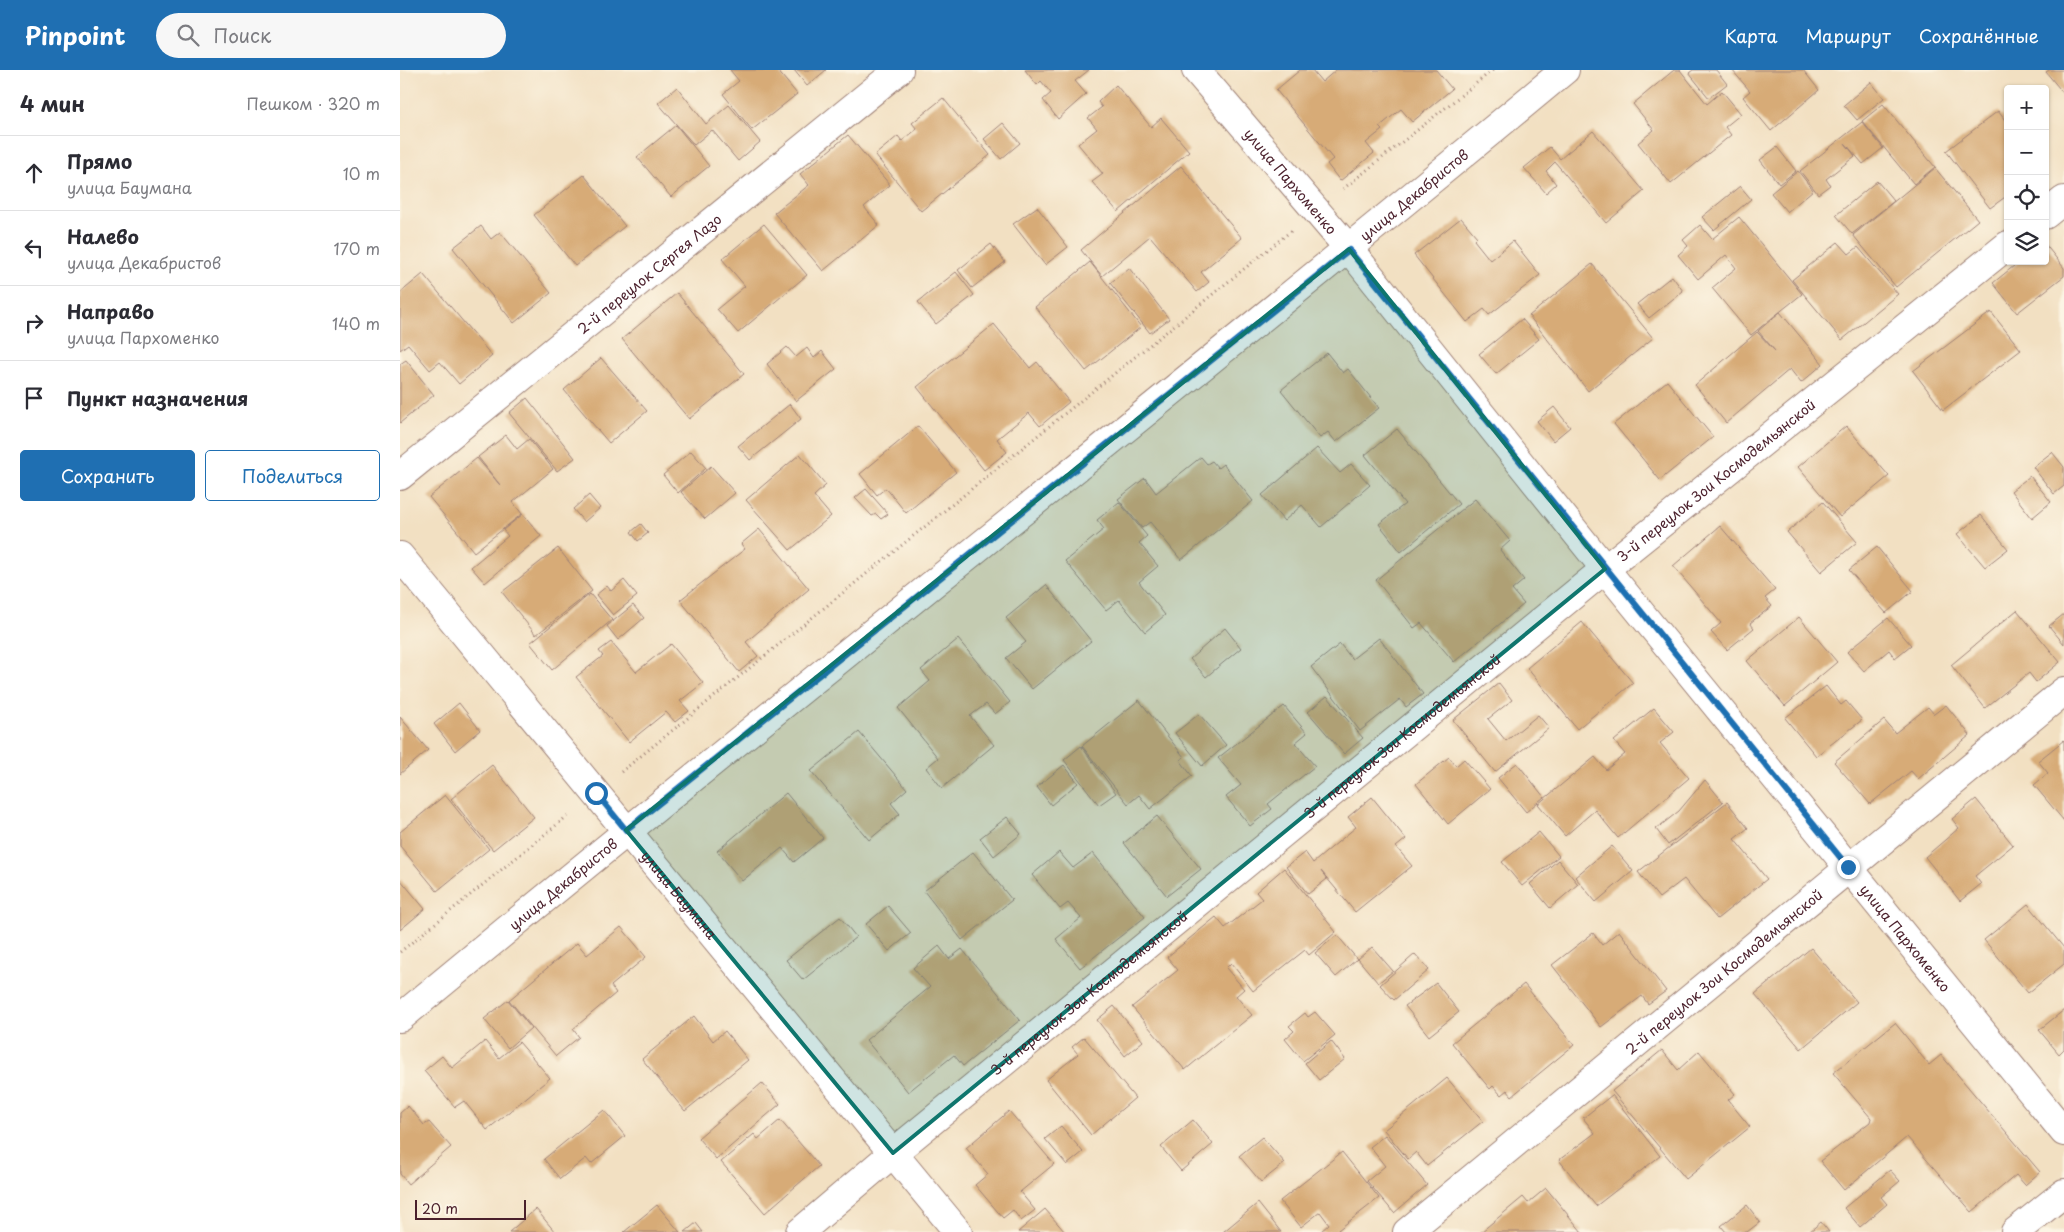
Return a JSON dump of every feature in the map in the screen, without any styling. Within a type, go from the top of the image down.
[{"type":"street","name":"2-й переулок Сергея Лазо","points":[[400,476],[899,70]]},
{"type":"street","name":"улица Пархоменко","points":[[1196,70],[1349,250],[2064,1132]]},
{"type":"street","name":"улица Декабристов","points":[[400,1018],[626,830],[1349,250],[1565,70]]},
{"type":"street","points":[[2049,212],[2064,200]]},
{"type":"street","name":"3-й переулок Зои Космодемьянской","points":[[800,1232],[893,1153],[1606,569],[2004,248]]},
{"type":"street","name":"улица Баумана","points":[[400,556],[958,1232]]},
{"type":"street","name":"2-й переулок Зои Космодемьянской","points":[[1407,1232],[1848,867],[2064,692]]},
{"type":"street","points":[[2016,1232],[2064,1193]]},
{"type":"path","points":[[400,952],[1493,70]]},
{"type":"highlighted area","points":[[1349,249],[1605,569],[893,1153],[626,830]]},
{"type":"building","points":[[730,70],[777,70],[797,94],[752,130],[723,94],[739,81]]},
{"type":"building","points":[[794,70],[826,70],[807,86]]},
{"type":"building","points":[[1025,70],[1089,70],[1075,81],[1086,94],[1058,119],[1043,100],[1051,93],[1041,81],[1037,85]]},
{"type":"building","points":[[1300,70],[1312,70],[1322,82],[1336,70],[1436,70],[1452,89],[1412,122],[1401,109],[1379,127],[1382,130],[1366,143],[1374,153],[1340,181],[1327,164],[1333,159],[1276,90]]},
{"type":"building","points":[[1674,70],[1680,70],[1707,104],[1722,91],[1741,114],[1725,127],[1731,135],[1671,184],[1638,143],[1654,130],[1633,104]]},
{"type":"building","points":[[1693,70],[1716,70],[1727,84],[1709,98],[1689,73]]},
{"type":"building","points":[[1732,70],[1803,70],[1819,90],[1771,131],[1743,97],[1750,91]]},
{"type":"building","points":[[2049,70],[2064,70],[2064,94],[2046,72]]},
{"type":"building","points":[[1871,82],[1884,98],[1857,120],[1844,105]]},
{"type":"building","points":[[1116,85],[1151,127],[1161,118],[1189,151],[1118,212],[1092,182],[1103,174],[1078,144],[1097,129],[1088,118],[1102,107],[1098,102]]},
{"type":"building","points":[[677,87],[706,124],[729,105],[760,142],[738,161],[712,130],[694,145],[658,103]]},
{"type":"building","points":[[943,98],[990,155],[921,211],[875,155],[898,136],[902,141],[917,129],[912,123]]},
{"type":"building","points":[[1883,104],[1935,167],[1914,184],[1862,121]]},
{"type":"building","points":[[1998,111],[2004,119],[2004,198],[1990,208],[1946,151]]},
{"type":"building","points":[[1862,122],[1883,148],[1863,164],[1845,143],[1855,156],[1826,179],[1830,185],[1818,194],[1800,171]]},
{"type":"building","points":[[1003,123],[1020,143],[1001,159],[984,139]]},
{"type":"building","points":[[676,125],[709,166],[671,197],[637,157]]},
{"type":"building","points":[[1593,131],[1644,191],[1606,223],[1555,162],[1546,171],[1556,184],[1546,193],[1524,168],[1550,147],[1560,159]]},
{"type":"building","points":[[848,135],[890,185],[864,207],[879,225],[823,271],[774,213],[809,185],[800,174]]},
{"type":"building","points":[[1777,147],[1796,171],[1779,184],[1760,160]]},
{"type":"building","points":[[1181,166],[1242,238],[1201,272],[1209,282],[1197,292],[1150,236],[1102,276],[1081,250]]},
{"type":"building","points":[[1935,168],[1978,220],[1896,287],[1853,235]]},
{"type":"building","points":[[1798,171],[1813,190],[1787,212],[1771,193]]},
{"type":"building","points":[[584,175],[625,226],[575,266],[534,215]]},
{"type":"building","points":[[1877,181],[1894,201],[1852,234],[1836,215]]},
{"type":"building","points":[[1740,186],[1751,199],[1714,230],[1702,217]]},
{"type":"building","points":[[1037,207],[1068,247],[1045,265],[1013,224]]},
{"type":"building","points":[[1739,217],[1802,294],[1751,335],[1712,288],[1736,268],[1726,255],[1698,279],[1678,255],[1688,246],[1683,240],[1700,225],[1712,239]]},
{"type":"building","points":[[1461,218],[1477,237],[1474,240],[1490,260],[1513,241],[1540,275],[1489,315],[1484,309],[1467,322],[1414,255]]},
{"type":"building","points":[[764,224],[807,275],[738,333],[717,309],[745,286],[722,259]]},
{"type":"building","points":[[481,226],[491,239],[500,232],[551,293],[514,323],[453,248]]},
{"type":"building","points":[[1838,242],[1849,254],[1858,247],[1898,294],[1842,340],[1792,280]]},
{"type":"building","points":[[991,244],[1005,262],[972,288],[958,270]]},
{"type":"building","points":[[2049,249],[2064,268],[2064,276],[2017,313],[1993,283],[2015,265],[2049,265]]},
{"type":"building","points":[[1090,262],[1141,327],[1086,371],[1035,307]]},
{"type":"building","points":[[1592,264],[1653,338],[1588,391],[1529,316]]},
{"type":"building","points":[[1129,268],[1169,319],[1150,333],[1110,283]]},
{"type":"building","points":[[956,272],[974,295],[936,324],[918,302]]},
{"type":"building","points":[[423,274],[492,356],[459,384],[440,362],[430,370],[408,344],[400,350],[400,293]]},
{"type":"building","points":[[1672,276],[1683,291],[1649,318],[1637,304]]},
{"type":"building","points":[[677,293],[744,374],[689,419],[622,339]]},
{"type":"building","points":[[1780,312],[1823,364],[1801,383],[1790,369],[1726,423],[1695,385],[1757,332],[1775,351],[1758,331]]},
{"type":"building","points":[[1991,312],[2021,350],[1943,410],[1913,371]]},
{"type":"building","points":[[1522,319],[1539,339],[1496,374],[1479,354]]},
{"type":"building","points":[[994,324],[1030,368],[1037,362],[1069,402],[1040,426],[1029,413],[997,439],[1007,452],[984,470],[917,387]]},
{"type":"building","points":[[787,347],[796,357],[807,348],[814,358],[822,351],[836,369],[796,401],[767,364]]},
{"type":"building","points":[[1327,353],[1343,373],[1348,369],[1379,408],[1336,442],[1328,432],[1320,438],[1281,390]]},
{"type":"building","points":[[601,358],[647,411],[609,443],[564,390]]},
{"type":"building","points":[[406,360],[434,395],[400,423],[400,364]]},
{"type":"building","points":[[1667,381],[1713,437],[1660,480],[1614,424]]},
{"type":"building","points":[[527,398],[575,458],[557,471],[509,413]]},
{"type":"building","points":[[790,404],[801,419],[750,460],[738,446]]},
{"type":"building","points":[[1554,407],[1570,427],[1553,441],[1537,421]]},
{"type":"building","points":[[918,426],[956,472],[906,513],[886,488],[877,495],[860,474]]},
{"type":"building","points":[[1846,426],[1889,476],[1840,517],[1798,467]]},
{"type":"building","points":[[1397,429],[1459,504],[1401,552],[1379,524],[1405,504],[1365,455]]},
{"type":"building","points":[[506,435],[517,449],[529,439],[553,469],[513,502],[522,514],[474,552],[429,497],[477,458],[500,485],[478,457]]},
{"type":"building","points":[[1317,448],[1340,473],[1351,464],[1370,485],[1321,527],[1302,505],[1284,521],[1262,495]]},
{"type":"building","points":[[691,451],[706,468],[678,493],[663,475]]},
{"type":"building","points":[[2052,452],[2064,467],[2064,486],[2054,494],[2033,467]]},
{"type":"building","points":[[800,454],[826,485],[814,496],[831,516],[790,550],[746,500]]},
{"type":"building","points":[[1201,457],[1207,464],[1212,461],[1218,468],[1223,464],[1253,501],[1181,560],[1150,522],[1142,528],[1118,499],[1145,478],[1156,493]]},
{"type":"building","points":[[711,466],[735,493],[705,519],[681,492]]},
{"type":"building","points":[[2030,476],[2051,502],[2032,518],[2011,491]]},
{"type":"building","points":[[866,489],[888,514],[881,519],[876,514],[872,516],[855,498]]},
{"type":"building","points":[[589,495],[600,508],[584,522],[573,509]]},
{"type":"building","points":[[1475,499],[1510,541],[1500,550],[1524,580],[1512,590],[1524,604],[1454,662],[1421,623],[1414,628],[1376,580]]},
{"type":"building","points":[[1119,502],[1147,536],[1139,543],[1158,566],[1139,582],[1165,615],[1145,632],[1119,600],[1106,610],[1065,561],[1104,529],[1097,520]]},
{"type":"building","points":[[1823,502],[1857,542],[1821,572],[1787,532]]},
{"type":"building","points":[[523,514],[541,536],[485,583],[471,567],[508,536],[503,530]]},
{"type":"building","points":[[1981,515],[2008,549],[1985,567],[1957,534]]},
{"type":"building","points":[[641,524],[648,533],[638,541],[631,532]]},
{"type":"building","points":[[1720,526],[1775,590],[1765,598],[1772,606],[1750,623],[1754,628],[1727,650],[1711,632],[1721,623],[1673,566]]},
{"type":"building","points":[[759,529],[809,589],[746,642],[758,656],[739,672],[680,600],[745,549],[741,544]]},
{"type":"building","points":[[1877,547],[1913,591],[1886,613],[1849,570]]},
{"type":"building","points":[[558,548],[592,591],[536,635],[502,592]]},
{"type":"building","points":[[624,580],[637,596],[613,615],[596,595],[607,586],[611,591]]},
{"type":"building","points":[[1046,585],[1091,641],[1032,689],[1006,658],[1026,642],[1006,618]]},
{"type":"building","points":[[590,594],[612,620],[552,670],[530,643]]},
{"type":"building","points":[[633,605],[644,618],[618,640],[607,626]]},
{"type":"building","points":[[2017,610],[2060,662],[2036,682],[2029,673],[1985,708],[1951,665]]},
{"type":"building","points":[[2064,614],[2064,644],[2049,626]]},
{"type":"building","points":[[1799,617],[1837,662],[1785,706],[1747,661]]},
{"type":"building","points":[[1888,618],[1911,645],[1895,658],[1889,650],[1864,671],[1847,652]]},
{"type":"building","points":[[1582,622],[1633,683],[1577,729],[1527,668]]},
{"type":"building","points":[[1225,628],[1241,648],[1206,677],[1190,659]]},
{"type":"building","points":[[1379,638],[1423,694],[1406,707],[1400,699],[1360,731],[1311,667],[1340,644],[1352,659]]},
{"type":"building","points":[[958,639],[1010,702],[995,714],[986,704],[970,716],[994,745],[942,788],[926,768],[938,758],[898,708],[930,681],[921,670]]},
{"type":"building","points":[[611,642],[636,672],[671,644],[703,683],[680,701],[689,711],[675,722],[666,712],[629,742],[576,677],[603,656],[599,651]]},
{"type":"building","points":[[1499,683],[1512,700],[1488,719],[1506,741],[1538,715],[1549,728],[1495,772],[1453,720]]},
{"type":"building","points":[[1826,686],[1841,705],[1846,701],[1862,720],[1816,756],[1785,718]]},
{"type":"building","points":[[1327,696],[1363,738],[1344,754],[1308,712]]},
{"type":"building","points":[[1139,700],[1184,757],[1180,760],[1192,776],[1150,809],[1139,795],[1128,804],[1082,746]]},
{"type":"building","points":[[459,703],[480,730],[455,751],[434,724]]},
{"type":"building","points":[[1946,705],[1970,735],[1918,779],[1911,771],[1870,804],[1834,762],[1884,720],[1895,733],[1928,707],[1934,714]]},
{"type":"building","points":[[1284,706],[1307,733],[1295,743],[1315,766],[1268,804],[1272,809],[1250,826],[1226,797],[1241,785],[1218,758]]},
{"type":"building","points":[[1654,708],[1674,732],[1660,743],[1689,778],[1618,838],[1595,810],[1565,836],[1538,804],[1595,757],[1606,770],[1625,754],[1614,741]]},
{"type":"building","points":[[1199,714],[1226,745],[1202,766],[1175,733]]},
{"type":"building","points":[[400,717],[428,750],[400,774]]},
{"type":"building","points":[[859,732],[907,789],[891,803],[900,814],[869,840],[811,771]]},
{"type":"building","points":[[2064,740],[2064,821],[2034,785],[2048,773],[2038,761]]},
{"type":"building","points":[[1081,746],[1116,793],[1099,805],[1064,760]]},
{"type":"building","points":[[1449,757],[1456,766],[1464,759],[1490,789],[1448,824],[1416,784]]},
{"type":"building","points":[[1517,763],[1544,797],[1526,812],[1498,778]]},
{"type":"building","points":[[492,765],[534,817],[493,850],[451,799]]},
{"type":"building","points":[[1064,765],[1078,783],[1051,805],[1037,787]]},
{"type":"building","points":[[1705,780],[1723,802],[1668,845],[1656,829],[1679,811]]},
{"type":"building","points":[[786,793],[823,838],[794,862],[782,848],[742,881],[717,851]]},
{"type":"building","points":[[445,795],[489,849],[437,891],[400,846],[400,832]]},
{"type":"building","points":[[1372,797],[1406,839],[1396,847],[1412,866],[1355,912],[1321,871],[1327,879],[1308,894],[1286,867],[1305,852],[1313,863],[1356,827],[1348,817]]},
{"type":"building","points":[[1976,799],[2013,845],[1975,876],[1981,884],[1960,901],[1925,857],[1959,828],[1952,819]]},
{"type":"building","points":[[1727,802],[1748,828],[1734,839],[1767,879],[1717,919],[1684,879],[1659,898],[1638,872]]},
{"type":"building","points":[[1157,816],[1201,869],[1167,896],[1124,843]]},
{"type":"building","points":[[1007,817],[1021,834],[994,856],[980,838]]},
{"type":"building","points":[[1539,832],[1559,856],[1522,886],[1502,862]]},
{"type":"building","points":[[1612,846],[1633,871],[1596,902],[1575,877]]},
{"type":"building","points":[[973,852],[1012,900],[962,940],[924,891]]},
{"type":"building","points":[[1059,852],[1073,868],[1093,853],[1145,917],[1080,968],[1056,939],[1081,918],[1068,903],[1060,909],[1032,875]]},
{"type":"building","points":[[1558,860],[1578,884],[1550,908],[1530,884]]},
{"type":"building","points":[[1284,868],[1336,932],[1309,955],[1305,950],[1253,991],[1231,963],[1226,968],[1244,989],[1236,996],[1252,1015],[1185,1070],[1132,1007],[1178,970],[1167,957],[1216,917],[1225,928],[1262,899],[1256,892]]},
{"type":"building","points":[[400,879],[425,909],[400,930]]},
{"type":"building","points":[[2028,904],[2064,948],[2064,964],[2028,993],[1984,940]]},
{"type":"building","points":[[888,906],[911,933],[889,951],[866,924]]},
{"type":"building","points":[[840,917],[856,937],[803,980],[786,960]]},
{"type":"building","points":[[621,927],[646,957],[611,986],[616,993],[573,1029],[579,1037],[556,1056],[509,1000],[577,943],[587,955]]},
{"type":"building","points":[[1619,931],[1666,991],[1648,1004],[1642,996],[1601,1027],[1552,965],[1593,933],[1602,945]]},
{"type":"building","points":[[1337,935],[1357,959],[1336,977],[1315,953]]},
{"type":"building","points":[[939,946],[949,959],[962,949],[1020,1020],[963,1066],[954,1055],[908,1092],[866,1040],[930,987],[913,968]]},
{"type":"building","points":[[1372,947],[1393,971],[1378,983],[1358,959]]},
{"type":"building","points":[[1811,948],[1857,1002],[1801,1049],[1755,994]]},
{"type":"building","points":[[1415,954],[1429,970],[1394,1000],[1380,985]]},
{"type":"building","points":[[1436,983],[1459,1012],[1429,1036],[1405,1006]]},
{"type":"building","points":[[1524,984],[1574,1045],[1512,1096],[1507,1090],[1501,1095],[1493,1086],[1490,1089],[1452,1043]]},
{"type":"building","points":[[508,1000],[531,1028],[508,1048],[484,1019]]},
{"type":"building","points":[[1114,1006],[1143,1041],[1125,1056],[1097,1020]]},
{"type":"building","points":[[2064,1010],[2064,1049],[2059,1054],[2039,1030]]},
{"type":"building","points":[[1315,1012],[1335,1035],[1303,1061],[1285,1039],[1294,1031],[1289,1026],[1305,1013],[1308,1017]]},
{"type":"building","points":[[694,1016],[713,1041],[725,1031],[748,1060],[685,1111],[642,1059]]},
{"type":"building","points":[[1895,1023],[1929,1065],[1941,1055],[2040,1172],[2025,1185],[2016,1175],[1972,1212],[1907,1137],[1844,1190],[1820,1161],[1870,1122],[1871,1118],[1833,1073]]},
{"type":"building","points":[[1084,1037],[1135,1098],[1091,1135],[1046,1080],[1078,1054],[1072,1047]]},
{"type":"building","points":[[485,1041],[499,1058],[519,1042],[550,1078],[487,1130],[464,1101],[455,1107],[424,1071],[442,1056],[452,1068]]},
{"type":"building","points":[[1331,1041],[1345,1059],[1319,1080],[1305,1063]]},
{"type":"building","points":[[1662,1050],[1678,1070],[1699,1051],[1735,1094],[1728,1100],[1750,1127],[1686,1179],[1612,1091]]},
{"type":"building","points":[[1447,1078],[1483,1121],[1427,1166],[1416,1152],[1408,1159],[1384,1130]]},
{"type":"building","points":[[762,1083],[780,1104],[716,1159],[698,1138]]},
{"type":"building","points":[[1612,1095],[1660,1156],[1596,1206],[1559,1160],[1595,1133],[1583,1118]]},
{"type":"building","points":[[408,1106],[424,1125],[429,1122],[451,1147],[408,1184],[400,1174],[400,1113]]},
{"type":"building","points":[[604,1110],[625,1136],[591,1164],[586,1158],[560,1179],[544,1159]]},
{"type":"building","points":[[1009,1111],[1054,1164],[1020,1192],[1035,1210],[1021,1221],[1013,1210],[1003,1218],[975,1185],[988,1174],[966,1148]]},
{"type":"building","points":[[780,1120],[819,1166],[765,1213],[721,1162],[754,1134],[758,1139]]},
{"type":"building","points":[[1193,1120],[1213,1144],[1181,1171],[1161,1147]]},
{"type":"building","points":[[1061,1126],[1083,1152],[1067,1165],[1045,1139]]},
{"type":"building","points":[[1385,1135],[1427,1185],[1394,1213],[1367,1181],[1385,1166],[1370,1147]]},
{"type":"building","points":[[1262,1137],[1285,1163],[1261,1182],[1239,1156]]},
{"type":"building","points":[[1342,1152],[1379,1198],[1338,1230],[1340,1232],[1320,1232],[1329,1224],[1320,1212],[1301,1227],[1280,1201]]},
{"type":"building","points":[[1890,1170],[1900,1181],[1881,1197],[1887,1204],[1860,1227],[1844,1208]]},
{"type":"building","points":[[1546,1188],[1582,1232],[1481,1232],[1523,1197],[1528,1203]]},
{"type":"building","points":[[1258,1203],[1281,1232],[1223,1232]]},
{"type":"building","points":[[657,1205],[680,1232],[624,1232]]},
{"type":"building","points":[[1747,1205],[1760,1222],[1747,1232],[1726,1232],[1721,1226]]},
{"type":"building","points":[[536,1209],[555,1232],[509,1232]]},
{"type":"building","points":[[1045,1209],[1065,1232],[1018,1232]]},
{"type":"building","points":[[1821,1222],[1829,1232],[1809,1232]]},
{"type":"building","points":[[696,1223],[703,1232],[685,1232]]},
{"type":"route","points":[[596,793],[626,830],[1349,250],[1848,867]]}]
